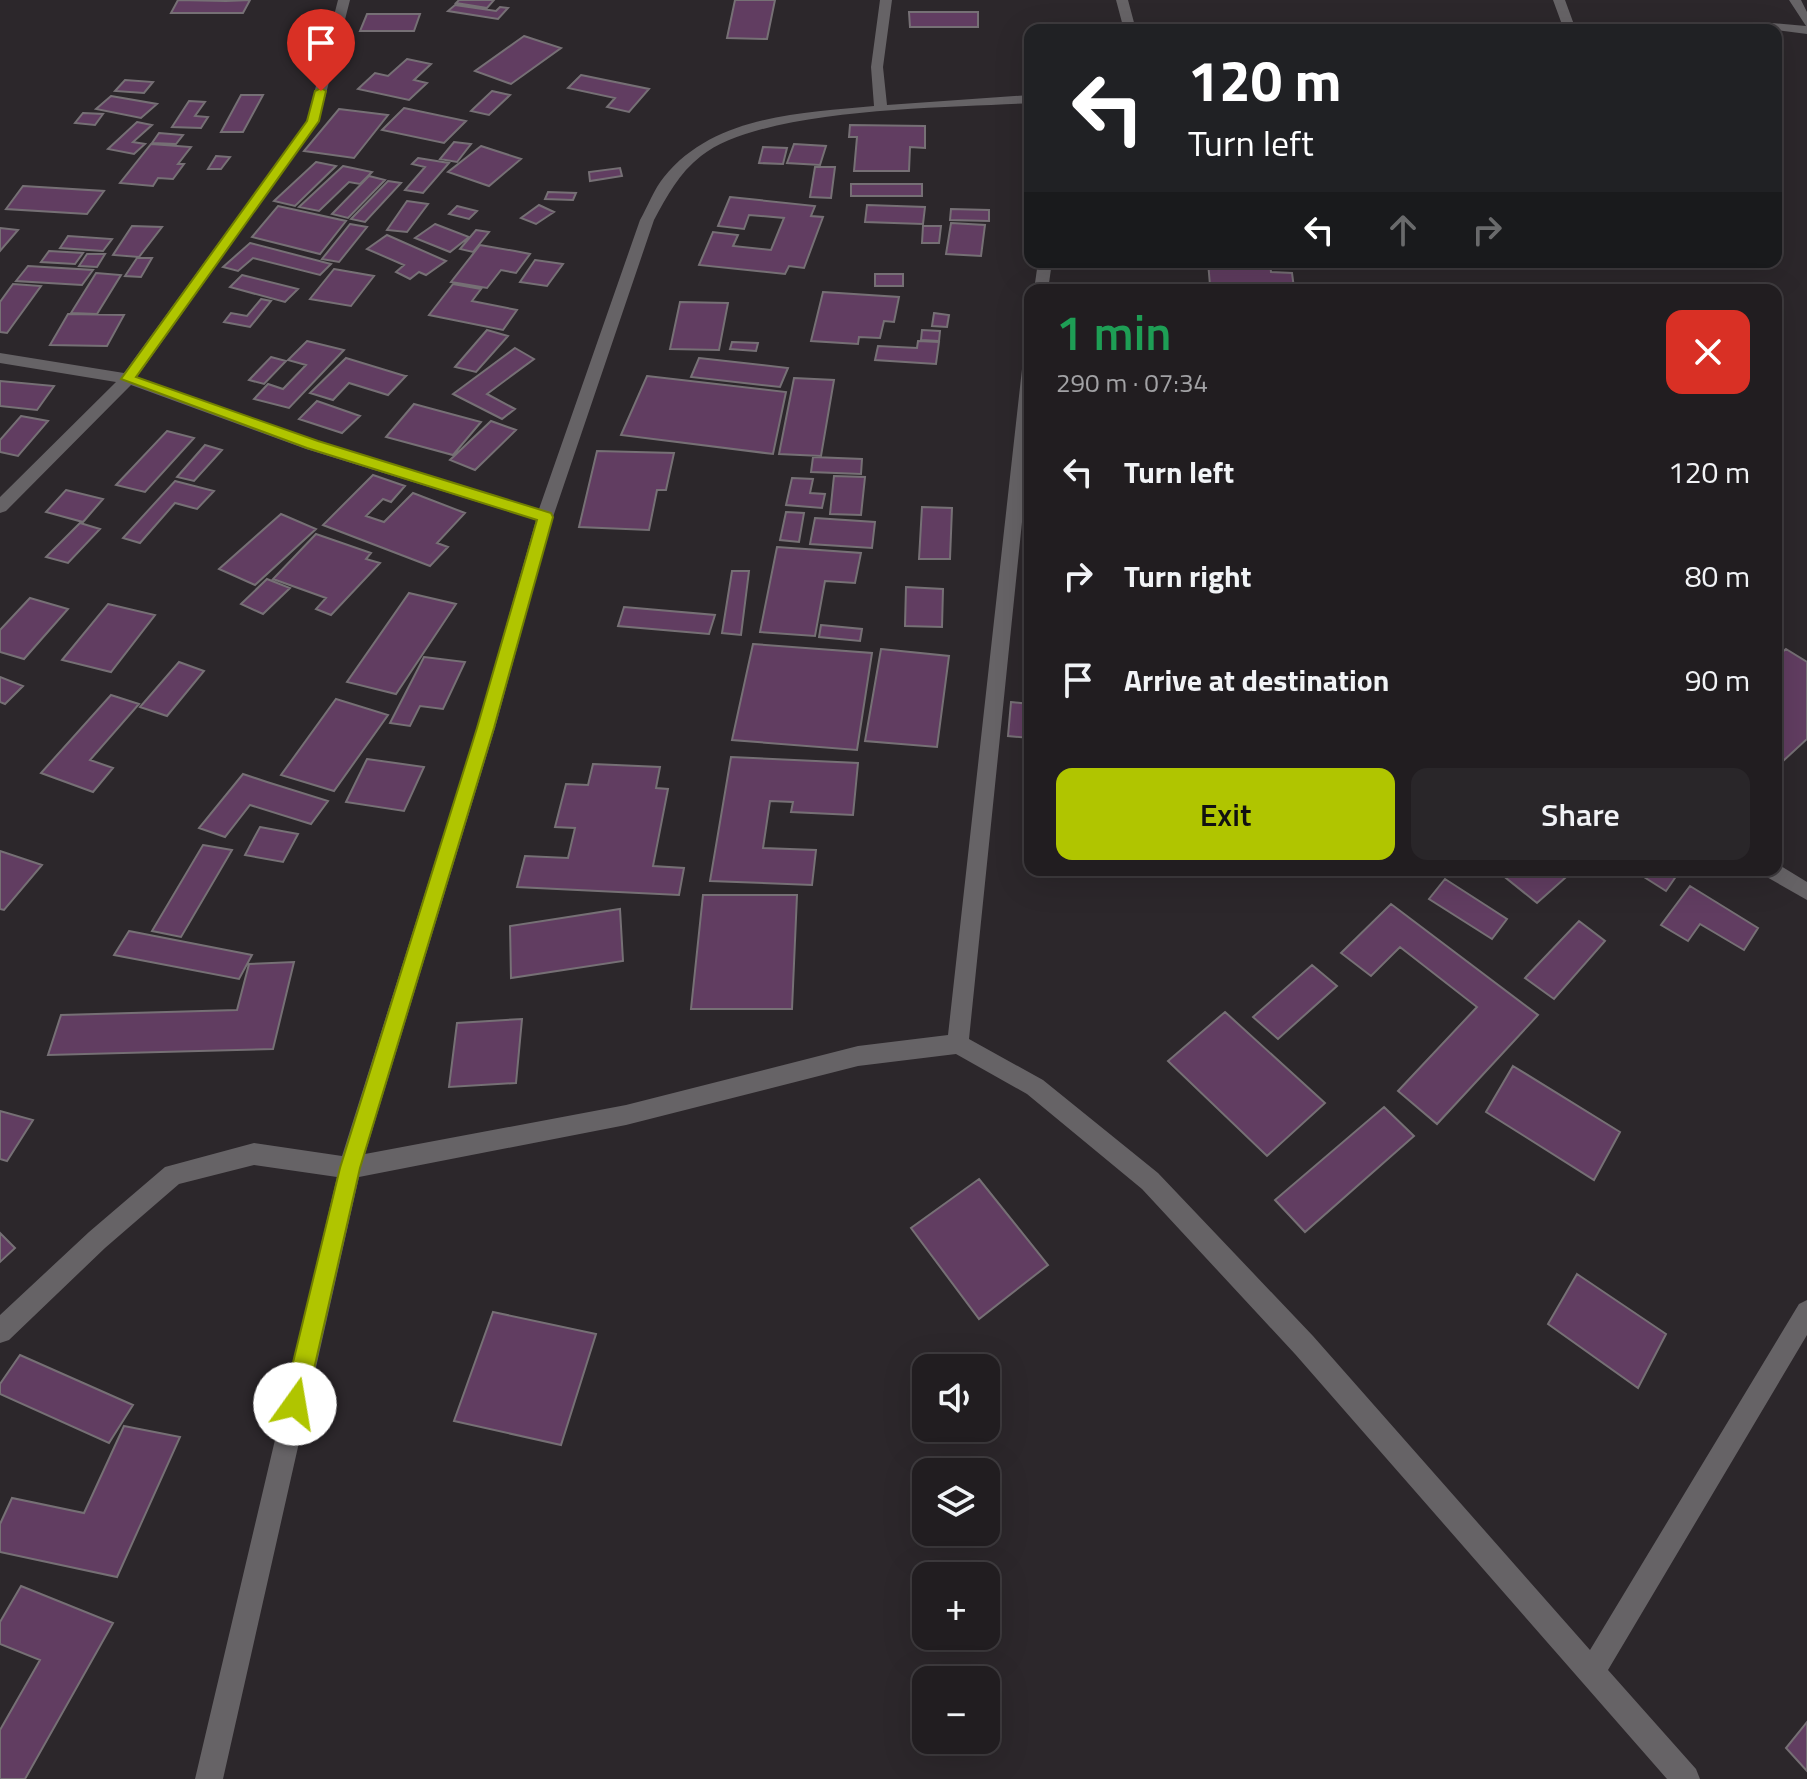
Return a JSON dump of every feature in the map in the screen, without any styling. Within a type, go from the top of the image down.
[{"type":"street","points":[[0,507],[128,379],[313,121],[344,0]]},
{"type":"street","points":[[881,109],[877,67],[880,24],[886,0]]},
{"type":"street","points":[[1122,0],[1128,24]]},
{"type":"street","points":[[1559,0],[1568,24]]},
{"type":"street","points":[[1795,0],[1807,23]]},
{"type":"street","points":[[1782,28],[1807,30]]},
{"type":"street","points":[[209,1779],[350,1168],[486,728],[545,517],[647,220],[669,180],[695,154],[725,135],[797,117],[1024,99]]},
{"type":"street","points":[[0,358],[128,379],[312,445],[545,517]]},
{"type":"street","points":[[958,1044],[1024,446]]},
{"type":"street","points":[[1782,876],[1807,892]]},
{"type":"street","points":[[0,1331],[97,1240],[173,1175],[254,1154],[350,1168],[626,1115],[858,1056],[958,1044],[1035,1087],[1150,1181],[1304,1345],[1686,1779]]},
{"type":"street","points":[[1592,1672],[1807,1312]]},
{"type":"building","points":[[178,0],[250,0],[243,13],[171,13]]},
{"type":"building","points":[[459,0],[494,0],[487,8],[456,3]]},
{"type":"building","points":[[735,0],[775,0],[767,39],[727,38]]},
{"type":"building","points":[[455,5],[496,11],[500,7],[508,8],[498,19],[448,11]]},
{"type":"building","points":[[909,12],[978,12],[978,27],[910,27]]},
{"type":"building","points":[[367,14],[420,14],[414,31],[360,31]]},
{"type":"building","points":[[524,36],[561,48],[511,84],[475,71]]},
{"type":"building","points":[[407,59],[431,64],[414,80],[427,83],[409,100],[358,89],[375,73],[388,76]]},
{"type":"building","points":[[581,75],[649,89],[629,112],[607,107],[615,98],[568,88]]},
{"type":"building","points":[[125,80],[153,82],[144,93],[115,91]]},
{"type":"building","points":[[492,91],[510,95],[489,115],[471,111]]},
{"type":"building","points":[[241,95],[263,95],[243,132],[221,132]]},
{"type":"building","points":[[111,96],[157,104],[141,118],[96,109]]},
{"type":"building","points":[[189,101],[205,102],[195,116],[208,117],[201,128],[172,127]]},
{"type":"building","points":[[404,108],[466,121],[444,143],[382,130]]},
{"type":"building","points":[[339,109],[388,115],[354,158],[304,151]]},
{"type":"building","points":[[83,113],[103,114],[95,125],[75,123]]},
{"type":"building","points":[[137,122],[152,125],[133,142],[145,144],[134,154],[108,149]]},
{"type":"building","points":[[850,125],[925,126],[925,148],[910,147],[909,171],[854,171],[857,137],[849,137]]},
{"type":"building","points":[[159,133],[183,135],[176,144],[152,143]]},
{"type":"building","points":[[454,142],[471,144],[457,162],[440,159]]},
{"type":"building","points":[[151,144],[191,147],[178,164],[184,164],[173,179],[158,178],[153,186],[120,183]]},
{"type":"building","points":[[794,144],[826,146],[820,165],[787,163]]},
{"type":"building","points":[[481,146],[521,159],[489,186],[448,172]]},
{"type":"building","points":[[763,147],[787,148],[783,164],[759,163]]},
{"type":"building","points":[[216,156],[230,157],[221,169],[208,169]]},
{"type":"building","points":[[418,158],[449,163],[423,193],[405,190],[425,167],[412,164]]},
{"type":"building","points":[[316,162],[336,166],[295,206],[274,201]]},
{"type":"building","points":[[343,166],[372,172],[360,184],[349,182],[319,211],[299,207]]},
{"type":"building","points":[[815,167],[835,167],[831,198],[810,197]]},
{"type":"building","points":[[620,168],[622,176],[590,181],[589,172]]},
{"type":"building","points":[[369,176],[385,180],[348,218],[332,214]]},
{"type":"building","points":[[388,181],[401,183],[365,222],[351,219]]},
{"type":"building","points":[[851,184],[922,184],[922,196],[851,196]]},
{"type":"building","points":[[23,186],[104,191],[87,214],[6,209]]},
{"type":"building","points":[[548,192],[576,193],[573,200],[545,199]]},
{"type":"building","points":[[730,197],[815,206],[811,216],[823,217],[804,268],[789,266],[785,274],[699,265],[713,232],[738,235],[733,246],[771,250],[784,218],[749,215],[744,229],[718,226]]},
{"type":"building","points":[[407,201],[428,204],[407,232],[387,230]]},
{"type":"building","points":[[539,205],[554,212],[536,224],[521,218]]},
{"type":"building","points":[[867,205],[925,207],[923,224],[865,222]]},
{"type":"building","points":[[278,206],[346,221],[320,254],[252,237]]},
{"type":"building","points":[[457,206],[477,211],[469,219],[449,214]]},
{"type":"building","points":[[951,209],[989,210],[989,221],[950,220]]},
{"type":"building","points":[[951,223],[985,225],[981,256],[946,254]]},
{"type":"building","points":[[350,224],[367,227],[339,262],[322,259]]},
{"type":"building","points":[[435,224],[469,237],[450,252],[415,238]]},
{"type":"building","points":[[132,226],[162,227],[139,257],[113,255]]},
{"type":"building","points":[[923,226],[941,226],[939,243],[922,243]]},
{"type":"building","points":[[0,228],[18,230],[0,251]]},
{"type":"building","points":[[476,230],[489,232],[473,252],[460,249]]},
{"type":"building","points":[[387,235],[446,261],[426,275],[419,272],[410,279],[396,272],[404,265],[367,249]]},
{"type":"building","points":[[68,236],[112,239],[103,251],[60,248]]},
{"type":"building","points":[[250,243],[331,264],[320,275],[253,258],[238,271],[223,267]]},
{"type":"building","points":[[480,245],[530,254],[516,273],[501,270],[487,288],[451,282]]},
{"type":"building","points":[[49,251],[83,253],[75,264],[41,262]]},
{"type":"building","points":[[87,254],[105,254],[97,267],[79,266]]},
{"type":"building","points":[[137,258],[152,258],[141,277],[125,276]]},
{"type":"building","points":[[535,260],[563,264],[547,286],[520,282]]},
{"type":"building","points":[[28,266],[93,270],[82,285],[16,281]]},
{"type":"building","points":[[1209,268],[1271,268],[1271,272],[1292,273],[1293,284],[1210,284]]},
{"type":"building","points":[[334,269],[374,276],[351,306],[310,299]]},
{"type":"building","points":[[96,273],[121,275],[97,314],[71,313]]},
{"type":"building","points":[[875,274],[903,274],[903,286],[875,286]]},
{"type":"building","points":[[242,275],[298,289],[285,302],[230,287]]},
{"type":"building","points":[[13,284],[41,286],[7,333],[0,332],[0,302]]},
{"type":"building","points":[[453,284],[481,289],[472,301],[517,310],[503,330],[429,315]]},
{"type":"building","points":[[823,292],[899,297],[894,322],[884,321],[880,338],[859,337],[858,344],[811,341]]},
{"type":"building","points":[[261,299],[271,301],[250,327],[224,322],[231,313],[247,316]]},
{"type":"building","points":[[680,302],[728,303],[719,350],[670,349]]},
{"type":"building","points":[[934,313],[949,315],[947,327],[932,326]]},
{"type":"building","points":[[68,314],[124,315],[107,346],[50,345]]},
{"type":"building","points":[[487,330],[508,336],[476,372],[455,367]]},
{"type":"building","points":[[922,330],[940,331],[939,341],[921,340]]},
{"type":"building","points":[[307,341],[344,350],[289,408],[254,399],[268,384],[283,389],[306,365],[288,360]]},
{"type":"building","points":[[918,341],[939,342],[936,364],[875,360],[878,346],[917,348]]},
{"type":"building","points":[[732,342],[758,343],[756,351],[730,349]]},
{"type":"building","points":[[515,348],[534,359],[487,394],[515,409],[502,419],[453,394]]},
{"type":"building","points":[[271,357],[286,361],[264,384],[249,380]]},
{"type":"building","points":[[346,358],[406,376],[388,395],[349,383],[333,400],[310,393]]},
{"type":"building","points":[[699,358],[788,368],[780,387],[691,377]]},
{"type":"building","points":[[647,376],[786,392],[773,454],[621,435]]},
{"type":"building","points":[[794,378],[834,380],[821,456],[779,454]]},
{"type":"building","points":[[0,381],[54,386],[37,410],[0,406]]},
{"type":"building","points":[[317,401],[360,416],[342,433],[299,419]]},
{"type":"building","points":[[414,404],[481,422],[453,455],[386,437]]},
{"type":"building","points":[[21,416],[48,421],[18,456],[0,452],[0,440]]},
{"type":"building","points":[[491,421],[516,430],[475,470],[450,460]]},
{"type":"building","points":[[167,431],[194,438],[145,492],[116,485]]},
{"type":"building","points":[[205,445],[222,450],[194,481],[177,477]]},
{"type":"building","points":[[597,451],[674,453],[666,490],[657,490],[649,530],[579,527]]},
{"type":"building","points":[[813,457],[862,459],[861,474],[811,472]]},
{"type":"building","points":[[373,475],[405,486],[391,502],[383,499],[366,516],[384,522],[413,493],[465,513],[437,543],[448,547],[430,566],[323,525]]},
{"type":"building","points":[[834,476],[865,477],[861,515],[830,514]]},
{"type":"building","points":[[792,478],[813,479],[810,493],[825,494],[822,508],[786,505]]},
{"type":"building","points":[[175,481],[214,491],[197,509],[175,503],[140,543],[123,538]]},
{"type":"building","points":[[66,490],[103,499],[83,522],[46,512]]},
{"type":"building","points":[[922,507],[952,508],[950,559],[919,559]]},
{"type":"building","points":[[786,512],[804,513],[799,542],[780,540]]},
{"type":"building","points":[[281,514],[316,529],[255,585],[219,569]]},
{"type":"building","points":[[815,518],[875,522],[872,548],[810,544]]},
{"type":"building","points":[[80,523],[100,529],[68,563],[46,557]]},
{"type":"building","points":[[316,534],[371,553],[366,559],[380,563],[331,615],[316,609],[326,598],[273,579]]},
{"type":"building","points":[[777,547],[861,553],[855,583],[825,581],[815,636],[760,632]]},
{"type":"building","points":[[732,571],[749,571],[741,635],[722,633]]},
{"type":"building","points":[[267,579],[290,588],[263,614],[241,604]]},
{"type":"building","points":[[906,587],[943,589],[942,627],[905,626]]},
{"type":"building","points":[[409,593],[456,604],[396,694],[347,682]]},
{"type":"building","points":[[30,598],[68,609],[24,659],[0,652],[0,630]]},
{"type":"building","points":[[108,604],[155,615],[111,672],[62,660]]},
{"type":"building","points":[[624,607],[715,615],[709,634],[618,626]]},
{"type":"building","points":[[821,625],[862,629],[860,641],[819,637]]},
{"type":"building","points":[[753,644],[872,653],[857,750],[732,740]]},
{"type":"building","points":[[881,649],[949,656],[937,747],[865,741]]},
{"type":"building","points":[[1786,649],[1807,662],[1807,739],[1782,762],[1782,652]]},
{"type":"building","points":[[424,657],[465,662],[443,709],[420,706],[410,726],[390,723]]},
{"type":"building","points":[[179,662],[204,671],[167,716],[140,707]]},
{"type":"building","points":[[0,677],[23,686],[5,704],[0,702]]},
{"type":"building","points":[[111,695],[139,704],[90,760],[113,768],[93,792],[41,773]]},
{"type":"building","points":[[336,699],[388,715],[334,791],[281,775]]},
{"type":"building","points":[[1011,702],[1024,703],[1024,737],[1008,736]]},
{"type":"building","points":[[731,757],[858,763],[853,815],[791,812],[793,802],[770,801],[763,848],[816,850],[812,885],[710,881]]},
{"type":"building","points":[[367,759],[424,767],[404,811],[346,802]]},
{"type":"building","points":[[593,764],[660,767],[656,788],[668,789],[653,866],[684,868],[679,895],[517,887],[525,856],[568,858],[575,828],[555,827],[566,784],[588,785]]},
{"type":"building","points":[[243,774],[328,801],[311,824],[250,805],[225,837],[199,828]]},
{"type":"building","points":[[260,827],[298,834],[283,862],[245,855]]},
{"type":"building","points":[[203,845],[232,850],[181,937],[152,931]]},
{"type":"building","points":[[0,851],[42,865],[4,910],[0,909]]},
{"type":"building","points":[[1503,876],[1567,876],[1537,903]]},
{"type":"building","points":[[1642,876],[1676,876],[1666,891]]},
{"type":"building","points":[[1445,879],[1507,919],[1492,939],[1429,899]]},
{"type":"building","points":[[1690,886],[1758,928],[1744,950],[1700,924],[1688,941],[1661,925]]},
{"type":"building","points":[[703,895],[797,895],[792,1009],[691,1009]]},
{"type":"building","points":[[1391,904],[1538,1015],[1437,1124],[1398,1091],[1477,1007],[1400,947],[1371,976],[1341,953]]},
{"type":"building","points":[[620,909],[623,961],[511,978],[510,926]]},
{"type":"building","points":[[1579,921],[1605,941],[1554,999],[1525,978]]},
{"type":"building","points":[[129,931],[252,955],[239,979],[114,955]]},
{"type":"building","points":[[294,962],[273,1049],[48,1055],[61,1015],[237,1010],[249,964]]},
{"type":"building","points":[[1312,965],[1337,986],[1278,1039],[1253,1017]]},
{"type":"building","points":[[1225,1012],[1325,1103],[1267,1156],[1168,1061]]},
{"type":"building","points":[[522,1019],[516,1083],[449,1087],[457,1023]]},
{"type":"building","points":[[1513,1066],[1620,1132],[1594,1180],[1486,1112]]},
{"type":"building","points":[[1384,1107],[1414,1136],[1305,1232],[1275,1200]]},
{"type":"building","points":[[0,1111],[33,1120],[7,1161],[0,1159]]},
{"type":"building","points":[[979,1179],[1048,1265],[979,1319],[911,1228]]},
{"type":"building","points":[[0,1233],[15,1248],[0,1262]]},
{"type":"building","points":[[1577,1274],[1666,1334],[1638,1388],[1548,1324]]},
{"type":"building","points":[[493,1312],[596,1334],[561,1445],[454,1421]]},
{"type":"building","points":[[20,1355],[133,1405],[109,1443],[0,1394],[0,1384]]},
{"type":"building","points":[[124,1426],[180,1437],[117,1577],[0,1552],[0,1524],[12,1498],[84,1513]]},
{"type":"building","points":[[21,1586],[113,1623],[25,1779],[0,1779],[0,1730],[40,1660],[0,1644],[0,1622]]},
{"type":"building","points":[[1807,1722],[1807,1771],[1786,1748]]},
{"type":"route","points":[[295,1404],[350,1168],[486,728],[545,517],[312,445],[128,379],[313,121],[321,91]]}]
